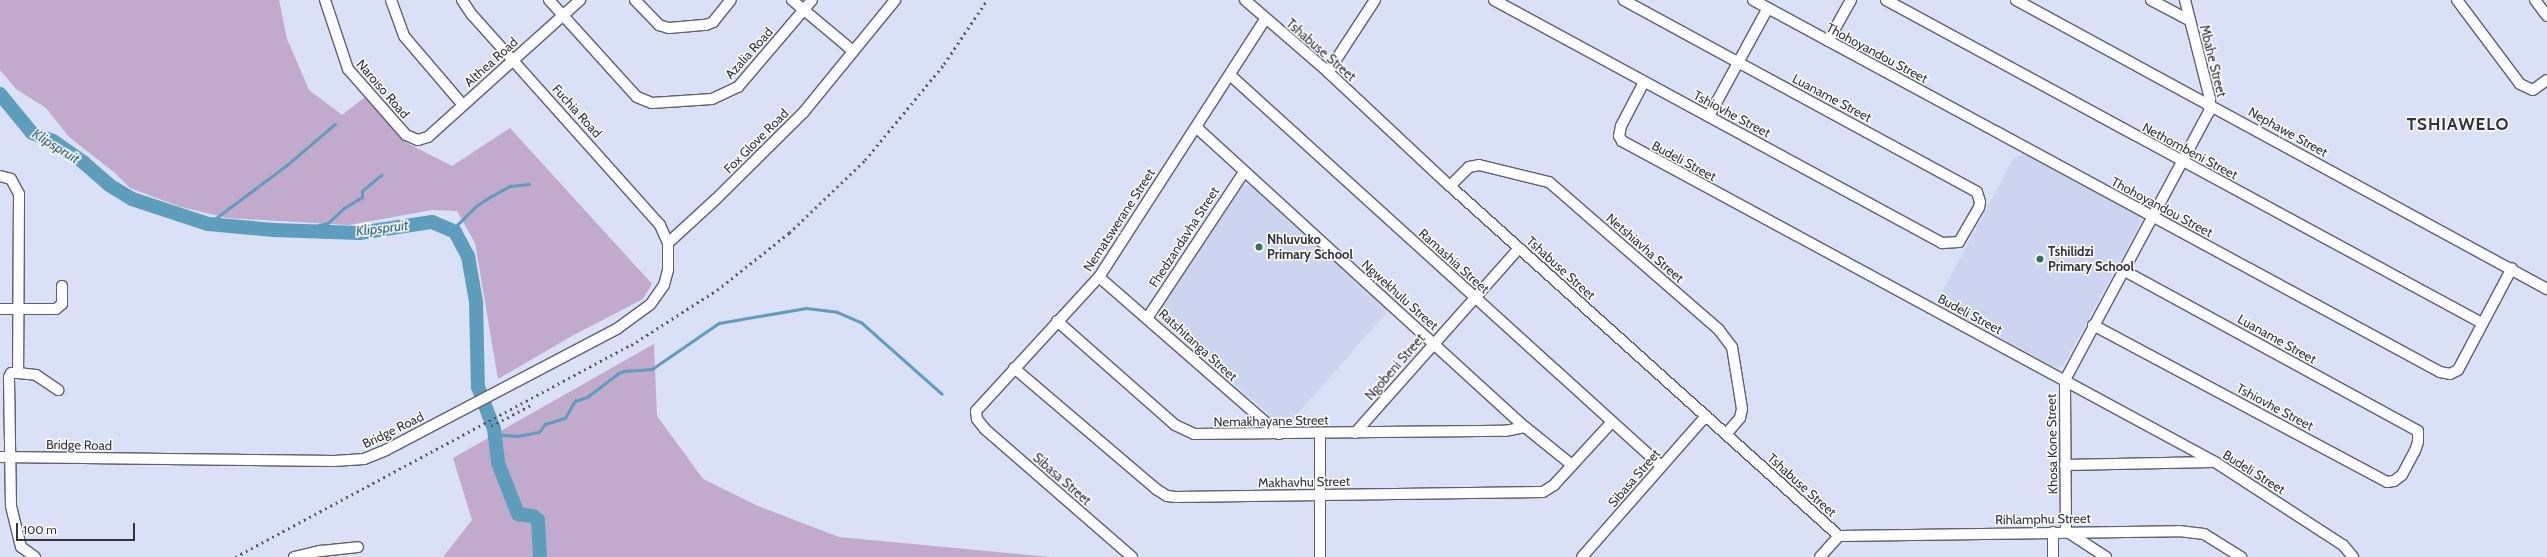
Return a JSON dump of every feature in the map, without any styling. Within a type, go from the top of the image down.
[{"type":"street","name":"Naroiso Road","points":[[325,0],[348,69],[406,135],[418,140]]},
{"type":"street","points":[[391,0],[404,36],[463,105]]},
{"type":"street","name":"Fuchia Road","points":[[462,0],[513,60],[652,214],[668,243]]},
{"type":"street","name":"Azalia Road","points":[[550,0],[637,97],[652,103],[712,99],[738,88],[812,0]]},
{"type":"street","name":"Althea Road","points":[[418,140],[428,137],[580,0]]},
{"type":"street","points":[[635,0],[659,25],[669,28],[706,25],[713,22],[731,0]]},
{"type":"street","points":[[792,0],[853,51]]},
{"type":"street","name":"Fox Glove Road","points":[[668,243],[715,200],[803,113],[895,0]]},
{"type":"street","name":"Tshabuse Street","points":[[1245,0],[1265,19],[1328,72],[1450,186],[1839,536],[1820,557]]},
{"type":"street","points":[[1328,72],[1375,0]]},
{"type":"street","name":"Tshiovhe Street","points":[[1494,0],[1942,243],[1959,242]]},
{"type":"street","name":"Luaname Street","points":[[1624,0],[1976,192],[1980,202],[1979,208],[1959,242]]},
{"type":"street","name":"Thohoyandou Street","points":[[1753,0],[2443,373],[2450,374],[2458,370],[2512,268]]},
{"type":"street","points":[[1828,41],[1851,0]]},
{"type":"street","name":"Nethombeni Street","points":[[1886,0],[2182,162],[2482,323]]},
{"type":"street","name":"Nephawe Street","points":[[2016,0],[2545,287]]},
{"type":"street","points":[[2151,0],[2189,20]]},
{"type":"street","name":"Mbahe Street","points":[[2065,380],[2211,105],[2185,0]]},
{"type":"street","points":[[2457,0],[2520,84],[2534,90],[2547,80]]},
{"type":"street","points":[[2535,0],[2547,16]]},
{"type":"street","points":[[1709,116],[1768,8]]},
{"type":"street","name":"Nematswerane Street","points":[[977,419],[978,407],[1099,277],[1265,19]]},
{"type":"street","name":"Ramashia Street","points":[[1230,75],[1661,466]]},
{"type":"street","name":"Budeli Street","points":[[1644,82],[1621,126],[1619,136],[1622,142],[2215,462],[2343,545],[2353,557]]},
{"type":"street","name":"Ngwekhulu Street","points":[[1196,126],[1244,172],[1525,427],[1572,465]]},
{"type":"street","name":"Netshiavha Street","points":[[1450,186],[1469,167],[1479,165],[1548,182],[1719,330],[1732,347],[1742,409],[1740,418],[1726,434]]},
{"type":"street","name":"Fhedzandavha Street","points":[[1148,317],[1244,172]]},
{"type":"street","points":[[0,176],[11,179],[19,194],[18,373]]},
{"type":"street","name":"Bridge Road","points":[[5,457],[356,461],[386,450],[618,328],[650,305],[666,281],[669,258],[668,243]]},
{"type":"street","name":"Ngobeni Street","points":[[1354,433],[1519,248]]},
{"type":"street","name":"Luaname Street","points":[[2123,270],[2418,430]]},
{"type":"street","name":"Ratshitanga Street","points":[[1099,277],[1148,317],[1279,434]]},
{"type":"street","points":[[0,309],[59,307],[62,301],[62,286]]},
{"type":"street","name":"Nemakhayane Street","points":[[1057,321],[1180,429],[1202,435],[1505,431],[1525,427]]},
{"type":"street","name":"Tshiovhe Street","points":[[2093,325],[2387,482],[2394,481],[2402,475],[2417,447],[2418,430]]},
{"type":"street","name":"Makhavhu Street","points":[[1014,368],[1156,489],[1167,496],[1543,492],[1554,485],[1612,422]]},
{"type":"street","points":[[35,557],[21,547],[11,506],[5,457],[9,377],[11,373],[36,375],[58,390]]},
{"type":"street","name":"Khosa Kone Street","points":[[2065,380],[2066,531]]},
{"type":"street","name":"Sibasa Street","points":[[1582,557],[1706,416]]},
{"type":"street","name":"Sibasa Street","points":[[977,419],[1132,557]]},
{"type":"street","points":[[1320,433],[1320,557]]},
{"type":"street","points":[[2065,465],[2215,462]]},
{"type":"street","points":[[2066,531],[2106,557]]},
{"type":"street","name":"Rihlamphu Street","points":[[1839,536],[2066,531],[2197,532],[2241,557]]},
{"type":"street","points":[[2053,532],[2053,557]]},
{"type":"street","points":[[294,557],[321,551],[358,547]]},
{"type":"shaded area","points":[[0,0],[279,0],[287,39],[309,90],[342,115],[365,97],[405,142],[452,166],[510,128],[652,284],[643,299],[570,337],[498,379],[475,243],[457,211],[432,210],[349,225],[227,218],[181,207],[130,188],[115,173],[69,137],[46,108],[16,89],[0,70]]},
{"type":"shaded area","name":"Tshilidzi Primary School","points":[[2025,153],[2137,214],[2142,221],[2063,366],[2056,368],[1940,305],[1939,298],[2013,159]]},
{"type":"shaded area","name":"Nhluvuko Primary School","points":[[1250,184],[1389,310],[1285,428],[1161,321],[1159,308],[1239,186]]},
{"type":"shaded area","points":[[654,344],[657,416],[703,479],[758,506],[839,537],[1050,557],[443,557],[472,520],[453,458]]},
{"type":"waterway","name":"Klipspruit","points":[[0,94],[32,133],[53,141],[84,163],[109,185],[132,199],[208,224],[274,230],[359,233],[432,222],[455,232],[468,256],[476,302],[478,387],[494,429],[498,463],[518,514],[533,516],[538,520],[540,557]]},
{"type":"waterway","points":[[208,224],[287,165],[335,124]]},
{"type":"waterway","points":[[309,231],[319,225],[328,223],[344,208],[362,197],[362,191],[381,175]]},
{"type":"waterway","points":[[451,231],[476,206],[490,197],[510,186],[529,184]]},
{"type":"waterway","points":[[494,434],[517,436],[539,432],[545,424],[565,418],[575,401],[587,397],[617,374],[624,371],[652,369],[719,323],[806,308],[837,312],[861,322],[942,394]]},
{"type":"railway","points":[[235,557],[631,345],[717,290],[789,233],[865,160],[944,64],[987,0]]},
{"type":"railway","points":[[491,426],[533,404]]},
{"type":"place","name":"Nhluvuko Primary School","points":[[1259,247]]},
{"type":"place","name":"Tshilidzi Primary School","points":[[2040,259]]},
{"type":"district","name":"TSHIAWELO","points":[[2458,125]]}]
